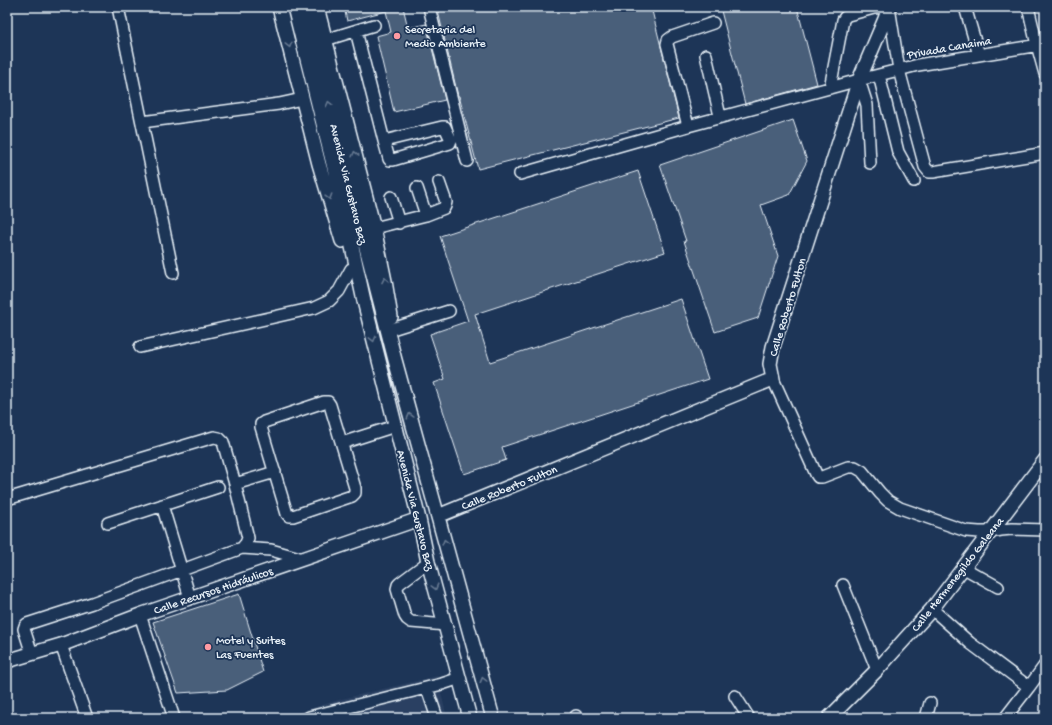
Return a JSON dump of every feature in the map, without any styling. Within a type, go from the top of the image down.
[{"type":"main road","name":"Avenida Via Gustavo Baz","points":[[279,7],[319,164],[351,269],[364,301]]},
{"type":"main road","name":"Avenida Via Gustavo Baz","points":[[294,7],[340,192],[364,301],[419,519],[428,562],[470,718]]},
{"type":"main road","name":"Avenida Via Gustavo Baz","points":[[304,7],[373,278],[493,718]]},
{"type":"main road","name":"Avenida Via Gustavo Baz","points":[[317,7],[374,228],[385,281],[395,360]]},
{"type":"main road","name":"Calle Roberto Fulton","points":[[438,516],[773,378],[770,364],[773,347],[859,80],[889,7]]},
{"type":"main road","name":"Calle Hermenegildo Galeana","points":[[829,718],[877,670],[932,609],[1045,460]]},
{"type":"main road","name":"Calle Recursos Hidráulicos","points":[[7,661],[61,645],[140,615],[419,519]]},
{"type":"street","points":[[118,7],[173,273]]},
{"type":"street","points":[[429,7],[467,161]]},
{"type":"street","points":[[830,88],[843,20],[848,15],[884,7]]},
{"type":"street","points":[[889,7],[899,70],[925,167],[929,172],[1045,153]]},
{"type":"street","points":[[965,7],[978,55]]},
{"type":"street","points":[[1028,7],[1041,44],[1045,74]]},
{"type":"street","points":[[688,126],[667,44],[668,40],[672,37],[713,23]]},
{"type":"street","points":[[326,40],[374,25]]},
{"type":"street","points":[[356,31],[384,141],[389,159],[393,160],[450,143],[451,140],[445,127],[442,127],[384,141]]},
{"type":"street","name":"Privada Canaima","points":[[520,174],[720,116],[918,65],[1041,44]]},
{"type":"street","points":[[706,55],[720,116]]},
{"type":"street","points":[[879,75],[898,152],[914,181]]},
{"type":"street","points":[[859,80],[868,105],[870,163]]},
{"type":"street","points":[[142,122],[279,104],[302,99]]},
{"type":"street","points":[[374,228],[399,223],[444,208],[446,202],[439,182]]},
{"type":"street","points":[[418,188],[426,215]]},
{"type":"street","points":[[391,197],[399,223]]},
{"type":"street","points":[[140,347],[314,308],[329,301],[339,291],[351,269]]},
{"type":"street","points":[[392,329],[449,311]]},
{"type":"street","points":[[773,378],[818,477],[822,477],[848,467],[855,467],[862,471],[888,501],[900,508],[966,530],[979,532],[1012,529],[1045,530]]},
{"type":"street","points":[[324,402],[328,402],[342,443],[355,488],[355,493],[352,496],[293,516],[289,516],[287,514],[274,472],[261,424],[324,402]]},
{"type":"street","points":[[342,443],[395,426]]},
{"type":"street","points":[[7,499],[214,437],[219,438],[223,442],[248,538],[242,548]]},
{"type":"street","points":[[235,484],[274,472]]},
{"type":"street","points":[[108,523],[218,487]]},
{"type":"street","points":[[162,505],[190,598]]},
{"type":"street","points":[[32,654],[24,629],[27,624],[92,603],[242,548],[271,550],[303,558]]},
{"type":"street","points":[[428,562],[398,585],[397,589],[404,616],[411,622],[446,625]]},
{"type":"street","points":[[964,568],[998,587]]},
{"type":"street","points":[[843,585],[877,670]]},
{"type":"street","points":[[932,609],[970,642],[1029,688]]},
{"type":"street","points":[[140,615],[174,718]]},
{"type":"street","points":[[61,645],[87,718]]},
{"type":"street","points":[[1005,718],[1045,665]]},
{"type":"street","points":[[310,717],[427,688],[460,678]]},
{"type":"street","points":[[427,688],[437,718]]},
{"type":"street","points":[[735,696],[749,718]]},
{"type":"street","points":[[926,718],[930,703]]},
{"type":"shaded area","points":[[437,676],[447,718],[291,718],[290,715],[342,699]]},
{"type":"building","points":[[344,7],[403,7],[408,28],[426,24],[445,100],[394,112],[376,36],[391,32],[386,11],[347,21]]},
{"type":"building","points":[[437,7],[651,7],[679,118],[478,169],[458,96]]},
{"type":"building","points":[[720,7],[797,7],[817,84],[745,104]]},
{"type":"building","points":[[793,120],[807,161],[789,195],[761,205],[778,256],[758,318],[715,332],[660,165]]},
{"type":"building","points":[[638,171],[665,252],[475,314],[490,362],[681,299],[708,379],[502,447],[506,460],[464,474],[434,383],[445,379],[430,334],[468,321],[440,236]]},
{"type":"building","name":"Motel y Suites Las Fuentes","points":[[239,594],[263,672],[227,690],[178,693],[153,622]]},
{"type":"place","name":"Secretaria del Medio Ambiente","points":[[397,36]]},
{"type":"place","name":"Motel y Suites Las Fuentes","points":[[208,647]]}]
